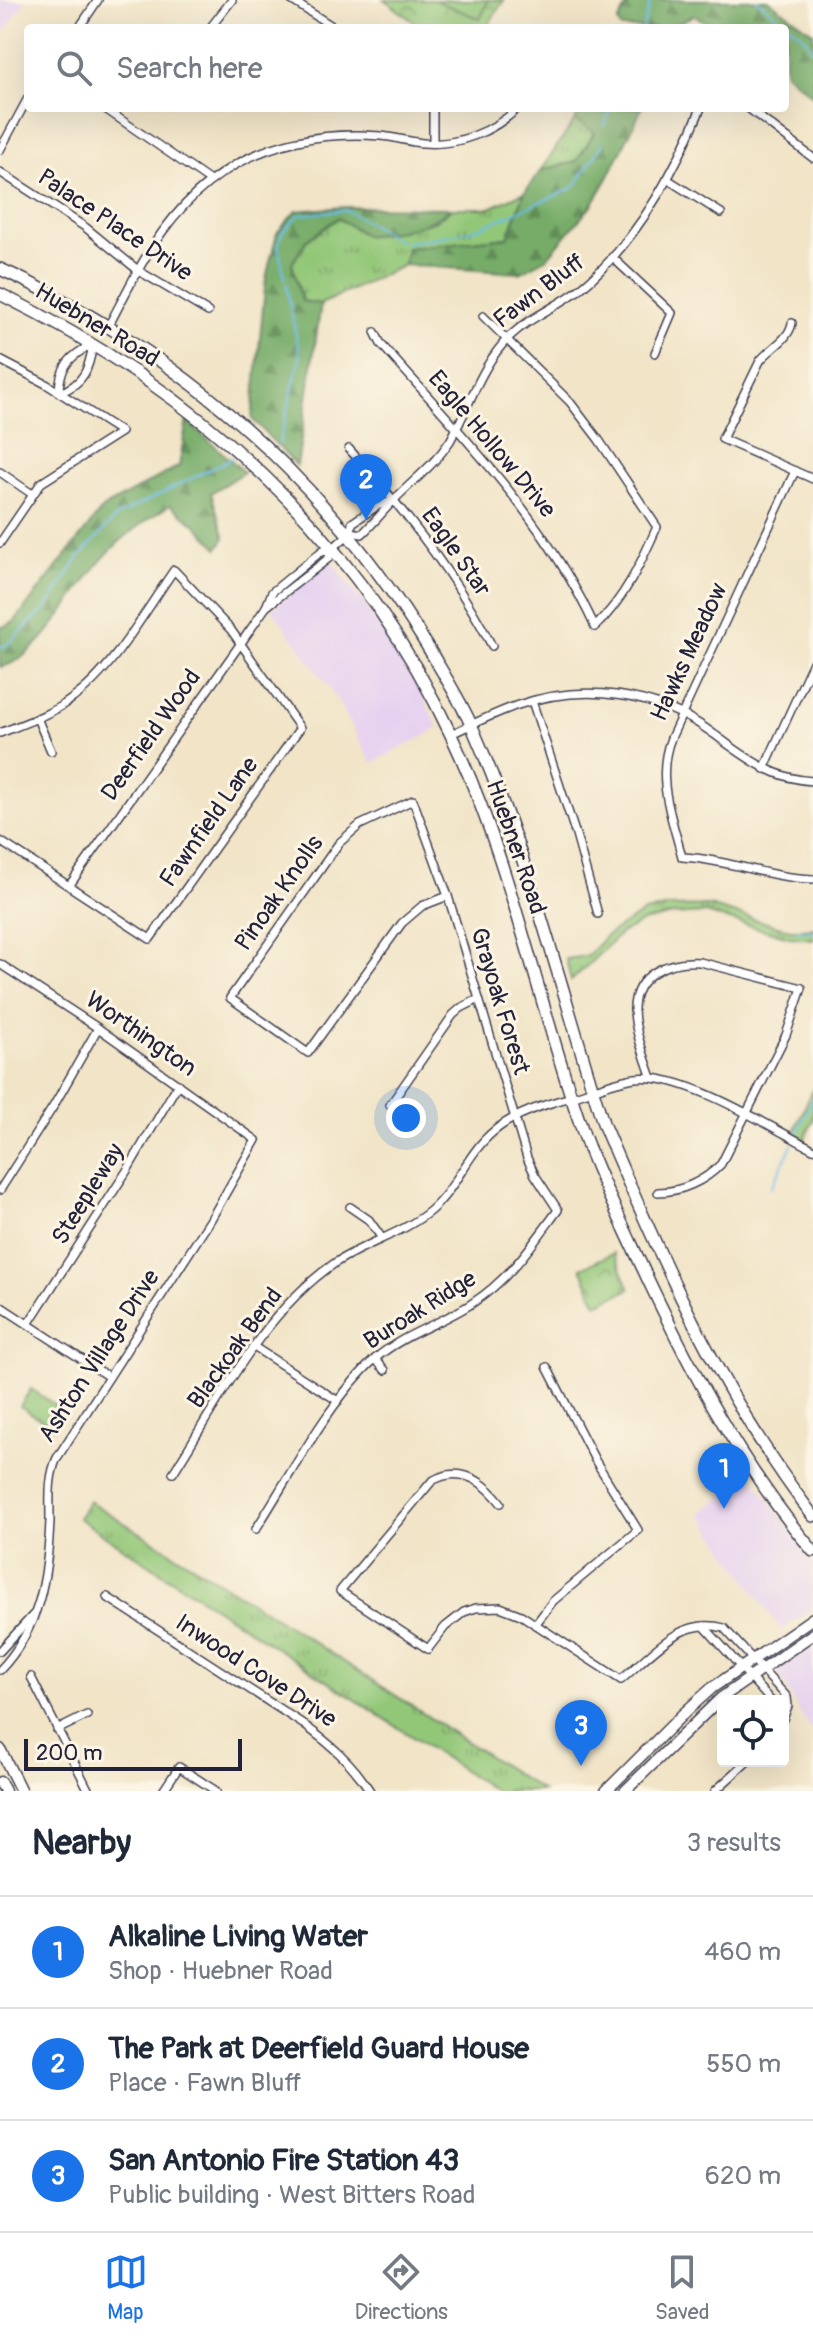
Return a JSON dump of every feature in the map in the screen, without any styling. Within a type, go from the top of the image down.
[{"type":"main road","name":"Huebner Road","points":[[0,269],[70,304],[136,343],[228,411],[299,478],[350,534],[398,598],[472,725],[509,813],[609,1137],[670,1274],[702,1342],[743,1415],[777,1469],[813,1516]]},
{"type":"main road","name":"Huebner Road","points":[[0,294],[59,323],[123,362],[213,428],[283,494],[379,611],[451,734],[488,821],[583,1134],[650,1284],[682,1352],[760,1484],[813,1551]]},
{"type":"main road","points":[[93,344],[108,327]]},
{"type":"main road","points":[[724,1425],[743,1415]]},
{"type":"main road","points":[[606,1791],[683,1714],[753,1658],[813,1618]]},
{"type":"main road","points":[[625,1791],[721,1698],[813,1634]]},
{"type":"main road","points":[[0,1749],[21,1791]]},
{"type":"main road","points":[[0,1782],[5,1791]]},
{"type":"street","points":[[82,24],[98,0]]},
{"type":"street","points":[[213,24],[232,0]]},
{"type":"street","points":[[291,0],[329,24]]},
{"type":"street","points":[[0,150],[24,105]]},
{"type":"street","points":[[110,112],[210,181]]},
{"type":"street","points":[[433,112],[433,143]]},
{"type":"street","points":[[108,327],[163,230],[210,181],[251,155],[300,139],[358,134],[433,143],[455,142],[477,135],[513,112]]},
{"type":"street","name":"Fawn Bluff","points":[[394,500],[377,506],[352,523],[350,534],[362,534],[439,456],[490,360],[507,338],[533,317],[570,297],[631,235],[667,179],[699,112]]},
{"type":"street","points":[[753,112],[813,158]]},
{"type":"street","name":"Palace Place Drive","points":[[0,172],[85,227],[139,271],[208,312]]},
{"type":"street","points":[[667,179],[721,213]]},
{"type":"street","points":[[612,257],[672,313],[655,353]]},
{"type":"street","points":[[483,316],[507,338]]},
{"type":"street","points":[[792,323],[787,336],[760,361],[722,439],[813,479]]},
{"type":"street","name":"Eagle Hollow Drive","points":[[375,332],[381,344],[512,492],[535,523],[595,627],[631,583],[657,527],[570,402],[507,338]]},
{"type":"street","points":[[59,393],[75,387],[90,365],[93,344]]},
{"type":"street","points":[[59,393],[59,377],[74,353],[93,344]]},
{"type":"street","points":[[0,360],[121,432],[53,474],[32,494],[0,543]]},
{"type":"street","name":"Eagle Star","points":[[349,449],[433,550],[476,615],[492,646]]},
{"type":"street","name":"Hawks Meadow","points":[[795,471],[668,746],[663,772],[682,857],[813,879]]},
{"type":"street","points":[[0,472],[32,494]]},
{"type":"street","name":"Deerfield Wood","points":[[69,886],[241,643],[276,588],[323,550],[331,551],[350,534]]},
{"type":"street","points":[[0,733],[37,718],[75,697],[98,676],[174,570],[241,643]]},
{"type":"street","name":"Fawnfield Lane","points":[[69,886],[150,939],[300,728],[241,643]]},
{"type":"street","points":[[764,769],[813,662]]},
{"type":"street","points":[[451,734],[532,701],[561,695],[606,693],[650,702],[682,715],[764,769],[813,781]]},
{"type":"street","points":[[532,701],[598,914]]},
{"type":"street","points":[[37,718],[51,751]]},
{"type":"street","name":"Grayoak Forest","points":[[413,800],[448,896],[531,1167],[558,1210]]},
{"type":"street","name":"Pinoak Knolls","points":[[413,800],[360,825],[339,843],[230,998],[308,1053],[402,923],[422,906],[448,896]]},
{"type":"street","points":[[0,841],[69,886]]},
{"type":"street","points":[[658,1192],[676,1191],[714,1172],[727,1156],[747,1115],[791,1024],[802,988],[700,962],[686,961],[660,968],[644,981],[634,1010],[652,1078],[688,1085],[747,1115],[813,1149]]},
{"type":"street","name":"Worthington","points":[[0,964],[98,1028],[256,1140]]},
{"type":"street","points":[[390,1105],[453,1015],[479,999]]},
{"type":"street","points":[[0,1190],[98,1028]]},
{"type":"street","name":"Blackoak Bend","points":[[173,1473],[254,1347],[294,1298],[335,1263],[430,1211],[450,1191],[483,1140],[497,1128],[593,1090],[636,1078],[652,1078]]},
{"type":"street","name":"Steepleway","points":[[28,1324],[128,1169],[178,1084]]},
{"type":"street","name":"Ashton Village Drive","points":[[0,1670],[28,1633],[45,1584],[49,1559],[52,1471],[60,1452],[211,1219],[256,1140]]},
{"type":"street","points":[[350,1207],[369,1220],[381,1237]]},
{"type":"street","name":"Buroak Ridge","points":[[256,1529],[338,1401],[375,1359],[396,1343],[453,1315],[493,1288],[529,1251],[558,1210]]},
{"type":"street","points":[[0,1306],[109,1377]]},
{"type":"street","points":[[254,1347],[338,1401]]},
{"type":"street","points":[[375,1359],[385,1370]]},
{"type":"street","points":[[535,1625],[553,1601],[638,1530],[595,1460],[547,1367]]},
{"type":"street","points":[[501,1503],[492,1491],[470,1476],[458,1473],[443,1475],[432,1481],[340,1591],[428,1649],[454,1619],[476,1608],[511,1610],[621,1680],[677,1633],[695,1626],[713,1625],[728,1632],[753,1658],[783,1693],[780,1695]]},
{"type":"street","name":"Inwood Cove Drive","points":[[107,1597],[323,1738],[357,1770],[370,1791]]},
{"type":"street","name":"Ashton Village Drive","points":[[1,1650],[34,1614]]},
{"type":"street","points":[[704,1626],[766,1695]]},
{"type":"street","points":[[717,1641],[728,1632]]},
{"type":"street","points":[[1,1650],[12,1657]]},
{"type":"street","points":[[31,1677],[89,1791]]},
{"type":"street","points":[[57,1730],[87,1715]]},
{"type":"street","points":[[163,1791],[179,1767],[216,1791]]},
{"type":"street","points":[[715,1791],[741,1767]]},
{"type":"shaded area","points":[[0,0],[26,0],[0,39]]},
{"type":"shaded area","points":[[331,561],[374,616],[439,728],[372,763],[337,699],[272,609]]},
{"type":"shaded area","points":[[752,1476],[813,1562],[813,1609],[781,1630],[700,1513]]},
{"type":"shaded area","points":[[813,1645],[813,1731],[776,1669]]},
{"type":"green space","points":[[385,0],[504,0],[489,24],[417,24]]},
{"type":"green space","points":[[434,0],[488,0],[480,19]]},
{"type":"green space","points":[[630,0],[768,0],[813,32],[813,96],[789,76],[789,24],[709,24],[694,15],[677,24],[618,22]]},
{"type":"green space","points":[[580,112],[640,112],[592,205],[546,259],[520,273],[404,265],[407,248],[508,237],[525,192],[541,170],[576,162],[595,132],[575,120]]},
{"type":"green space","points":[[575,120],[595,131],[576,162],[541,170]]},
{"type":"green space","points":[[525,192],[508,237],[407,248],[404,265],[321,304],[302,301],[292,264],[306,241],[338,218],[366,236],[435,221],[452,208],[490,208]]},
{"type":"green space","points":[[345,207],[452,208],[422,225],[366,236],[338,218],[306,241],[292,264],[302,301],[321,304],[297,466],[252,419],[266,278],[277,233],[296,211]]},
{"type":"green space","points":[[187,421],[244,472],[211,493],[225,538],[218,548],[194,523],[170,505],[113,548],[44,637],[15,662],[0,667],[0,628],[14,622],[103,508],[179,466]]},
{"type":"green space","points":[[709,906],[791,930],[813,928],[813,939],[789,937],[705,913],[673,915],[643,922],[621,933],[571,981],[566,959],[587,956],[606,936],[644,912],[670,907]]},
{"type":"green space","points":[[813,1089],[813,1120],[804,1141],[792,1136]]},
{"type":"green space","points":[[614,1253],[630,1289],[597,1304],[581,1268]]},
{"type":"green space","points":[[31,1389],[64,1411],[54,1428],[20,1406]]},
{"type":"green space","points":[[89,1501],[263,1609],[542,1791],[495,1791],[78,1518]]},
{"type":"waterway","points":[[644,24],[651,0]]},
{"type":"waterway","points":[[757,0],[787,24]]},
{"type":"waterway","points":[[789,25],[804,37],[813,50]]},
{"type":"waterway","points":[[604,126],[609,112]]},
{"type":"waterway","points":[[458,233],[479,228],[573,188],[602,142]]},
{"type":"waterway","points":[[285,278],[278,247],[282,232],[299,215],[346,210],[401,242]]},
{"type":"waterway","points":[[406,243],[454,234]]},
{"type":"waterway","points":[[286,284],[300,356],[298,367]]},
{"type":"waterway","points":[[279,444],[297,370]]},
{"type":"waterway","points":[[0,647],[7,645],[47,607],[79,557],[117,516],[232,458]]},
{"type":"waterway","points":[[797,930],[813,931]]},
{"type":"waterway","points":[[797,1134],[813,1098]]},
{"type":"waterway","points":[[771,1188],[792,1145]]},
{"type":"place","name":"The Park at Deerfield Guard House","points":[[366,520]]},
{"type":"place","name":"Alkaline Living Water","points":[[724,1509]]},
{"type":"place","name":"San Antonio Fire Station 43","points":[[581,1766]]}]
